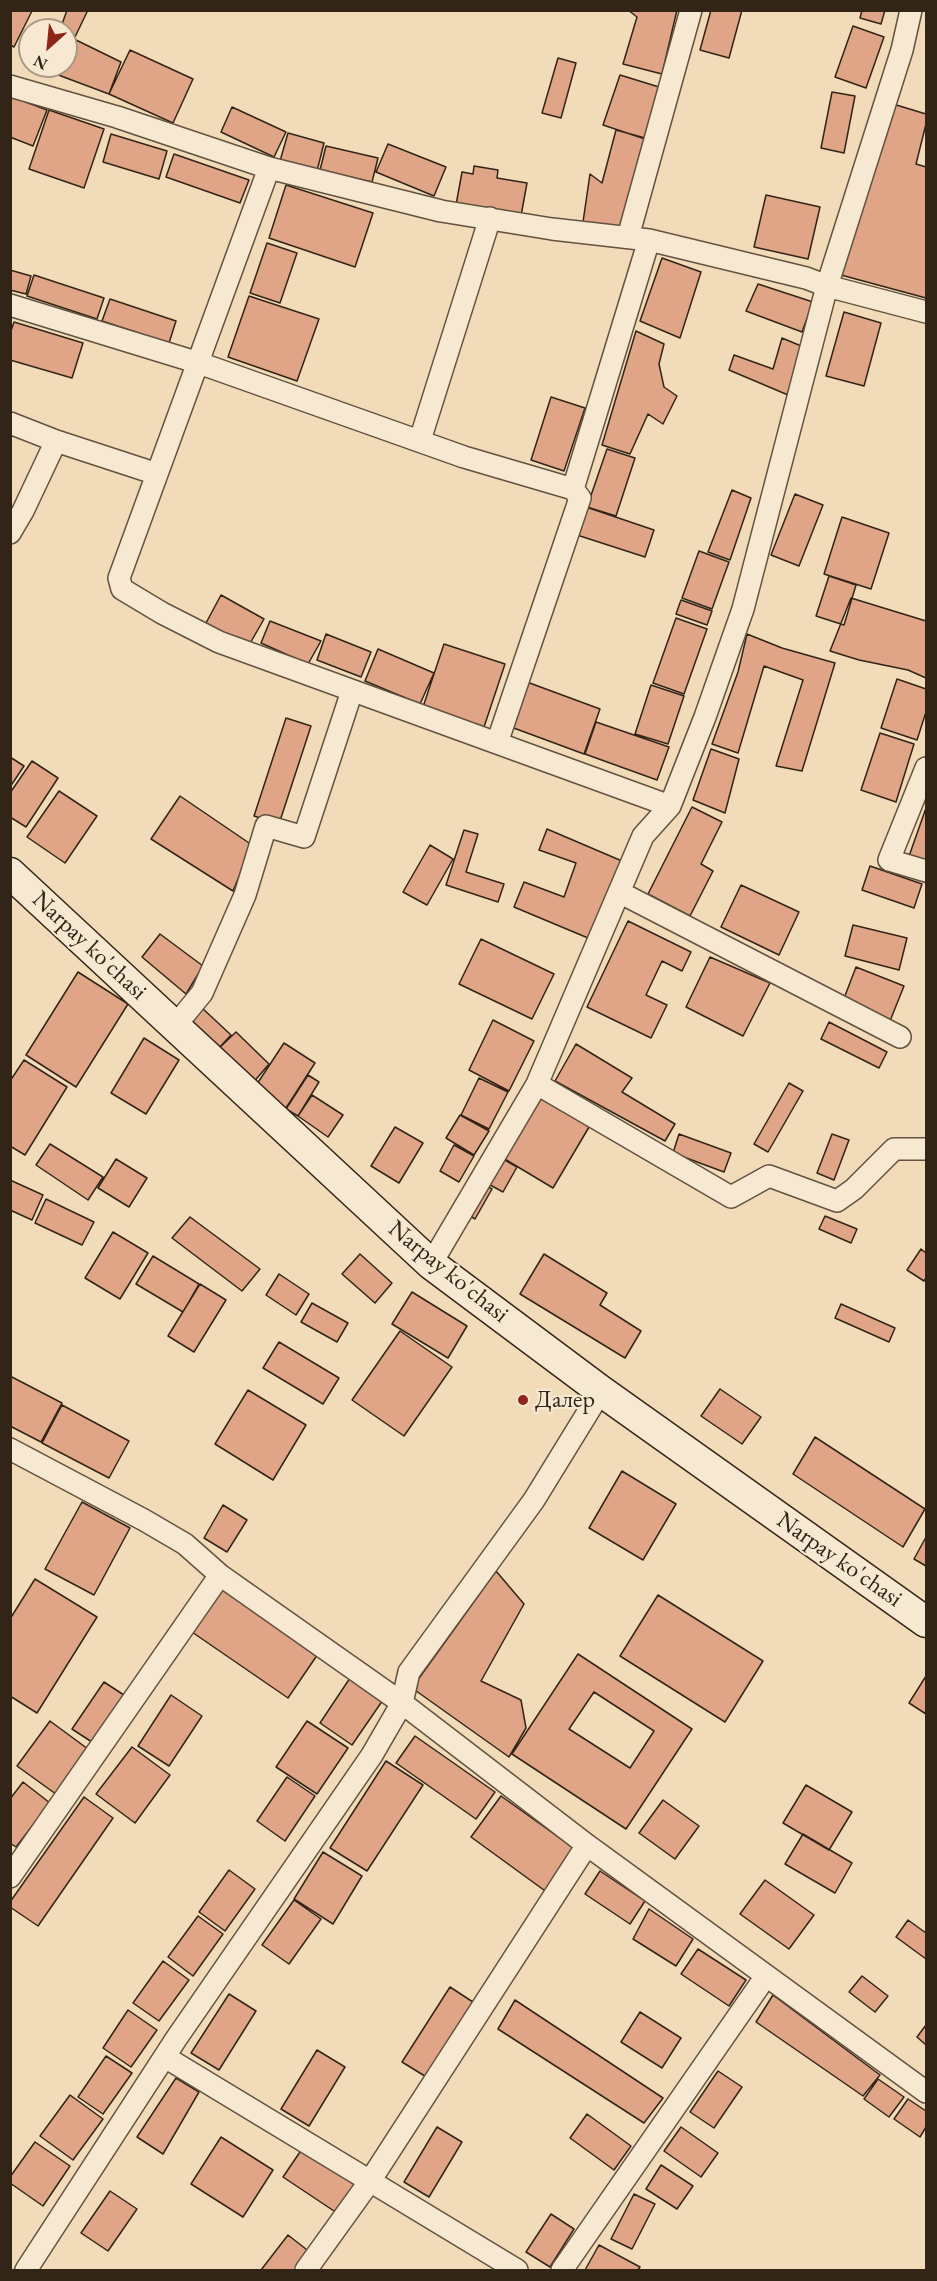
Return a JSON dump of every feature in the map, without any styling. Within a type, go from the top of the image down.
[{"type":"main road","name":"Narpay ko'chasi","points":[[10,873],[431,1264],[601,1391],[927,1622]]},
{"type":"street","points":[[628,237],[691,10]]},
{"type":"street","points":[[431,1264],[537,1084],[643,836],[670,806],[743,609],[827,286],[902,50],[911,10]]},
{"type":"street","points":[[10,86],[117,117],[269,168],[441,212],[649,240],[806,278],[827,286],[927,312]]},
{"type":"street","points":[[269,168],[119,578],[122,589],[162,613],[219,642],[670,806]]},
{"type":"street","points":[[420,440],[490,218]]},
{"type":"street","points":[[573,489],[649,240]]},
{"type":"street","points":[[10,305],[199,363],[464,457],[573,489],[580,498],[497,743]]},
{"type":"street","points":[[10,423],[56,441],[158,474]]},
{"type":"street","points":[[10,533],[56,441]]},
{"type":"street","points":[[175,1026],[202,993],[245,895],[266,826],[304,837],[352,691]]},
{"type":"street","points":[[927,768],[889,860],[927,871]]},
{"type":"street","points":[[619,892],[900,1037]]},
{"type":"street","points":[[537,1084],[730,1197],[769,1176],[837,1202],[854,1189],[894,1149],[927,1149]]},
{"type":"street","points":[[26,2271],[165,2057],[372,1755],[402,1703],[409,1672],[534,1500],[601,1391]]},
{"type":"street","points":[[10,1449],[185,1544],[220,1575],[402,1703],[587,1845],[927,2092]]},
{"type":"street","points":[[10,1877],[220,1575]]},
{"type":"street","points":[[306,2271],[370,2181],[587,1845]]},
{"type":"street","points":[[562,2271],[766,1976]]},
{"type":"street","points":[[165,2057],[517,2271]]},
{"type":"building","points":[[10,10],[32,11],[28,18],[18,18],[18,39],[14,47],[10,45]]},
{"type":"building","points":[[67,10],[88,10],[78,31],[78,18],[64,18]]},
{"type":"building","points":[[628,10],[677,10],[662,74],[623,64],[637,17]]},
{"type":"building","points":[[711,10],[742,10],[729,58],[700,50]]},
{"type":"building","points":[[862,10],[885,10],[881,24],[860,18]]},
{"type":"building","points":[[853,26],[884,37],[866,88],[835,77]]},
{"type":"building","points":[[78,41],[121,62],[109,94],[66,78],[78,78]]},
{"type":"building","points":[[130,50],[193,79],[173,123],[109,94]]},
{"type":"building","points":[[558,58],[576,63],[561,118],[542,113]]},
{"type":"building","points":[[620,75],[659,87],[645,139],[603,125]]},
{"type":"building","points":[[832,92],[855,96],[844,153],[821,148]]},
{"type":"building","points":[[10,96],[47,110],[33,146],[10,137]]},
{"type":"building","points":[[893,104],[926,114],[926,124],[916,164],[926,167],[926,298],[841,275]]},
{"type":"building","points":[[232,107],[286,132],[274,157],[221,132]]},
{"type":"building","points":[[49,110],[104,129],[84,188],[29,169]]},
{"type":"building","points":[[616,130],[645,138],[621,228],[583,222],[590,174],[602,183]]},
{"type":"building","points":[[288,133],[324,143],[317,171],[280,161]]},
{"type":"building","points":[[111,134],[167,151],[159,179],[103,162]]},
{"type":"building","points":[[388,144],[446,167],[434,196],[376,172]]},
{"type":"building","points":[[326,146],[378,158],[372,182],[320,170]]},
{"type":"building","points":[[174,154],[249,180],[240,203],[166,177]]},
{"type":"building","points":[[474,166],[498,170],[497,178],[527,183],[521,216],[456,205],[462,172],[473,174]]},
{"type":"building","points":[[286,185],[373,213],[355,267],[269,238]]},
{"type":"building","points":[[766,195],[820,207],[808,259],[754,247]]},
{"type":"building","points":[[267,243],[297,253],[280,303],[250,293]]},
{"type":"building","points":[[662,258],[701,272],[680,338],[640,321]]},
{"type":"building","points":[[10,270],[31,276],[26,294],[10,290]]},
{"type":"building","points":[[34,275],[104,298],[97,319],[27,296]]},
{"type":"building","points":[[758,284],[813,302],[802,332],[746,311]]},
{"type":"building","points":[[249,296],[319,319],[297,381],[228,357]]},
{"type":"building","points":[[110,299],[176,321],[169,343],[102,321]]},
{"type":"building","points":[[844,312],[881,323],[864,386],[826,376]]},
{"type":"building","points":[[14,322],[83,343],[72,378],[10,360],[10,334]]},
{"type":"building","points":[[636,331],[664,344],[659,364],[664,387],[677,396],[663,424],[648,414],[630,454],[602,445]]},
{"type":"building","points":[[782,338],[806,348],[788,395],[729,370],[734,355],[773,369]]},
{"type":"building","points":[[551,397],[585,408],[564,471],[531,460]]},
{"type":"building","points":[[607,449],[635,458],[616,516],[587,507]]},
{"type":"building","points":[[732,490],[751,498],[730,560],[708,552]]},
{"type":"building","points":[[795,494],[823,505],[799,566],[771,555]]},
{"type":"building","points":[[586,507],[654,530],[645,557],[577,535]]},
{"type":"building","points":[[842,517],[889,533],[871,589],[824,574]]},
{"type":"building","points":[[699,551],[729,562],[712,609],[682,598]]},
{"type":"building","points":[[829,576],[856,585],[844,625],[816,616]]},
{"type":"building","points":[[221,595],[264,619],[248,647],[206,623]]},
{"type":"building","points":[[851,598],[926,621],[926,678],[908,670],[859,660],[830,651]]},
{"type":"building","points":[[681,600],[712,611],[707,625],[676,614]]},
{"type":"building","points":[[676,618],[707,629],[684,694],[653,683]]},
{"type":"building","points":[[270,621],[321,641],[308,664],[261,643]]},
{"type":"building","points":[[326,634],[371,652],[361,677],[317,660]]},
{"type":"building","points":[[747,634],[782,648],[835,663],[802,771],[776,766],[803,680],[764,666],[738,753],[712,744],[738,672]]},
{"type":"building","points":[[444,644],[505,664],[484,727],[423,707]]},
{"type":"building","points":[[378,649],[434,673],[420,704],[365,681]]},
{"type":"building","points":[[897,679],[926,689],[926,712],[917,740],[881,728]]},
{"type":"building","points":[[527,682],[600,709],[584,754],[511,727]]},
{"type":"building","points":[[651,685],[684,696],[668,744],[635,734]]},
{"type":"building","points":[[286,718],[311,726],[279,824],[254,816]]},
{"type":"building","points":[[596,722],[669,747],[657,780],[585,754]]},
{"type":"building","points":[[880,733],[914,744],[896,802],[861,790]]},
{"type":"building","points":[[711,749],[739,759],[725,813],[693,800]]},
{"type":"building","points":[[10,757],[24,766],[10,787]]},
{"type":"building","points":[[32,761],[58,778],[26,827],[10,817],[10,793]]},
{"type":"building","points":[[59,791],[97,816],[65,863],[27,837]]},
{"type":"building","points":[[180,796],[252,845],[233,891],[151,839]]},
{"type":"building","points":[[692,807],[722,822],[701,864],[713,871],[690,916],[648,894]]},
{"type":"building","points":[[926,808],[926,865],[908,859]]},
{"type":"building","points":[[547,829],[622,861],[588,938],[514,907],[524,882],[564,897],[576,863],[539,850]]},
{"type":"building","points":[[464,830],[478,834],[466,872],[504,884],[498,902],[446,885]]},
{"type":"building","points":[[430,845],[453,859],[427,905],[403,892]]},
{"type":"building","points":[[870,866],[922,884],[914,908],[862,890]]},
{"type":"building","points":[[741,885],[799,912],[779,955],[721,927]]},
{"type":"building","points":[[628,921],[691,952],[682,971],[662,961],[646,995],[667,1005],[651,1038],[587,1007]]},
{"type":"building","points":[[853,925],[907,938],[899,970],[845,956]]},
{"type":"building","points":[[160,934],[203,966],[186,994],[142,957]]},
{"type":"building","points":[[481,939],[554,974],[532,1019],[459,984]]},
{"type":"building","points":[[710,957],[770,983],[743,1036],[686,1007]]},
{"type":"building","points":[[856,967],[904,986],[890,1021],[843,1001]]},
{"type":"building","points":[[78,972],[128,1004],[76,1087],[26,1055]]},
{"type":"building","points":[[201,1007],[231,1035],[217,1050],[187,1021]]},
{"type":"building","points":[[493,1020],[534,1041],[509,1091],[469,1070]]},
{"type":"building","points":[[829,1022],[887,1052],[879,1068],[821,1039]]},
{"type":"building","points":[[236,1032],[269,1064],[252,1084],[217,1050]]},
{"type":"building","points":[[144,1038],[179,1060],[146,1114],[111,1093]]},
{"type":"building","points":[[284,1043],[315,1063],[286,1108],[255,1087]]},
{"type":"building","points":[[576,1044],[632,1078],[622,1092],[675,1124],[665,1141],[555,1081]]},
{"type":"building","points":[[24,1060],[67,1087],[25,1155],[10,1146],[10,1081]]},
{"type":"building","points":[[308,1075],[319,1082],[298,1116],[286,1109]]},
{"type":"building","points":[[479,1078],[508,1092],[489,1129],[461,1115]]},
{"type":"building","points":[[789,1083],[803,1091],[768,1152],[754,1144]]},
{"type":"building","points":[[537,1090],[592,1122],[553,1188],[498,1155]]},
{"type":"building","points":[[312,1095],[343,1115],[328,1137],[298,1116]]},
{"type":"building","points":[[460,1115],[489,1131],[474,1155],[446,1138]]},
{"type":"building","points":[[395,1127],[423,1143],[399,1183],[371,1166]]},
{"type":"building","points":[[679,1134],[731,1153],[724,1172],[673,1153]]},
{"type":"building","points":[[832,1134],[849,1140],[834,1180],[817,1173]]},
{"type":"building","points":[[50,1144],[103,1177],[88,1200],[36,1165]]},
{"type":"building","points":[[454,1145],[474,1156],[459,1182],[440,1171]]},
{"type":"building","points":[[498,1156],[517,1167],[503,1192],[483,1181]]},
{"type":"building","points":[[116,1159],[147,1178],[129,1207],[98,1188]]},
{"type":"building","points":[[10,1180],[43,1195],[32,1220],[10,1210]]},
{"type":"building","points":[[481,1183],[492,1189],[475,1219],[464,1212]]},
{"type":"building","points":[[46,1199],[94,1222],[82,1245],[35,1223]]},
{"type":"building","points":[[825,1216],[857,1229],[851,1243],[819,1229]]},
{"type":"building","points":[[190,1217],[260,1269],[242,1291],[172,1238]]},
{"type":"building","points":[[113,1232],[148,1253],[120,1299],[85,1278]]},
{"type":"building","points":[[921,1249],[926,1253],[924,1281],[907,1270]]},
{"type":"building","points":[[360,1254],[392,1283],[375,1303],[342,1274]]},
{"type":"building","points":[[544,1254],[607,1293],[600,1305],[641,1331],[625,1358],[520,1294]]},
{"type":"building","points":[[153,1256],[199,1284],[183,1312],[136,1284]]},
{"type":"building","points":[[279,1274],[309,1294],[296,1315],[266,1295]]},
{"type":"building","points":[[200,1284],[226,1300],[194,1352],[168,1336]]},
{"type":"building","points":[[412,1292],[467,1326],[448,1358],[392,1324]]},
{"type":"building","points":[[312,1303],[348,1323],[337,1342],[301,1322]]},
{"type":"building","points":[[841,1304],[895,1328],[889,1342],[835,1318]]},
{"type":"building","points":[[400,1331],[452,1367],[404,1436],[352,1400]]},
{"type":"building","points":[[279,1342],[339,1378],[323,1404],[263,1368]]},
{"type":"building","points":[[10,1376],[62,1403],[41,1442],[10,1426]]},
{"type":"building","points":[[720,1389],[761,1417],[742,1444],[701,1416]]},
{"type":"building","points":[[248,1390],[306,1425],[273,1480],[215,1444]]},
{"type":"building","points":[[62,1405],[129,1441],[109,1478],[42,1443]]},
{"type":"building","points":[[815,1437],[925,1509],[903,1547],[793,1474]]},
{"type":"building","points":[[622,1471],[676,1504],[643,1560],[589,1528]]},
{"type":"building","points":[[82,1502],[130,1528],[94,1595],[45,1569]]},
{"type":"building","points":[[223,1505],[247,1520],[227,1552],[204,1538]]},
{"type":"building","points":[[926,1537],[926,1566],[914,1559]]},
{"type":"building","points":[[496,1571],[524,1604],[481,1681],[521,1700],[526,1728],[509,1757],[412,1688]]},
{"type":"building","points":[[35,1579],[97,1617],[37,1713],[10,1696],[10,1619]]},
{"type":"building","points":[[223,1580],[322,1648],[288,1698],[189,1630]]},
{"type":"building","points":[[658,1595],[763,1661],[725,1722],[620,1656]]},
{"type":"building","points":[[578,1654],[692,1729],[626,1829],[512,1754]],"holes":[[[594,1692],[654,1731],[630,1768],[569,1729]]]},
{"type":"building","points":[[352,1675],[385,1697],[352,1745],[320,1723]]},
{"type":"building","points":[[926,1676],[926,1714],[909,1703]]},
{"type":"building","points":[[104,1682],[130,1699],[98,1746],[72,1729]]},
{"type":"building","points":[[171,1695],[202,1716],[169,1766],[138,1746]]},
{"type":"building","points":[[50,1721],[92,1752],[60,1797],[17,1766]]},
{"type":"building","points":[[307,1721],[348,1748],[317,1794],[276,1767]]},
{"type":"building","points":[[415,1736],[495,1792],[476,1819],[396,1763]]},
{"type":"building","points":[[132,1747],[170,1775],[135,1823],[96,1794]]},
{"type":"building","points":[[386,1761],[423,1785],[367,1871],[330,1848]]},
{"type":"building","points":[[287,1777],[315,1796],[285,1841],[257,1821]]},
{"type":"building","points":[[23,1782],[50,1803],[16,1847],[10,1843],[10,1799]]},
{"type":"building","points":[[806,1785],[852,1812],[829,1850],[783,1823]]},
{"type":"building","points":[[501,1796],[578,1851],[548,1893],[471,1837]]},
{"type":"building","points":[[84,1797],[113,1818],[38,1926],[10,1907],[10,1902]]},
{"type":"building","points":[[663,1800],[699,1826],[675,1859],[639,1833]]},
{"type":"building","points":[[803,1834],[852,1863],[835,1893],[785,1864]]},
{"type":"building","points":[[323,1852],[362,1876],[333,1924],[294,1899]]},
{"type":"building","points":[[229,1870],[255,1889],[225,1931],[199,1912]]},
{"type":"building","points":[[600,1871],[645,1901],[630,1924],[585,1894]]},
{"type":"building","points":[[765,1880],[814,1915],[789,1949],[740,1914]]},
{"type":"building","points":[[294,1900],[321,1919],[289,1964],[262,1945]]},
{"type":"building","points":[[649,1909],[693,1939],[676,1966],[633,1939]]},
{"type":"building","points":[[198,1916],[223,1934],[193,1976],[168,1957]]},
{"type":"building","points":[[908,1920],[926,1933],[926,1959],[896,1937]]},
{"type":"building","points":[[698,1949],[746,1980],[729,2006],[681,1974]]},
{"type":"building","points":[[163,1961],[189,1980],[159,2021],[133,2003]]},
{"type":"building","points":[[862,1976],[888,1996],[875,2012],[849,1992]]},
{"type":"building","points":[[450,1987],[476,2004],[428,2078],[402,2062]]},
{"type":"building","points":[[229,1994],[256,2011],[219,2070],[191,2053]]},
{"type":"building","points":[[773,1995],[880,2075],[863,2096],[756,2022]]},
{"type":"building","points":[[515,2000],[663,2098],[644,2123],[498,2029]]},
{"type":"building","points":[[128,2010],[157,2030],[131,2067],[103,2048]]},
{"type":"building","points":[[640,2012],[681,2038],[662,2068],[621,2042]]},
{"type":"building","points":[[926,2025],[926,2045],[917,2037]]},
{"type":"building","points":[[317,2050],[345,2067],[309,2126],[281,2109]]},
{"type":"building","points":[[106,2056],[132,2073],[103,2114],[78,2097]]},
{"type":"building","points":[[718,2071],[742,2087],[714,2128],[690,2112]]},
{"type":"building","points":[[176,2078],[199,2092],[163,2154],[137,2137]]},
{"type":"building","points":[[878,2079],[904,2097],[889,2117],[864,2099]]},
{"type":"building","points":[[70,2095],[103,2119],[73,2160],[40,2136]]},
{"type":"building","points":[[908,2099],[926,2111],[926,2127],[920,2137],[894,2119]]},
{"type":"building","points":[[587,2114],[631,2146],[614,2170],[570,2138]]},
{"type":"building","points":[[437,2127],[462,2142],[429,2197],[404,2182]]},
{"type":"building","points":[[681,2127],[718,2153],[701,2177],[664,2151]]},
{"type":"building","points":[[221,2137],[273,2170],[243,2217],[191,2184]]},
{"type":"building","points":[[35,2142],[70,2166],[43,2206],[10,2183],[10,2177]]},
{"type":"building","points":[[302,2149],[358,2187],[340,2215],[283,2177]]},
{"type":"building","points":[[661,2165],[693,2186],[677,2209],[646,2189]]},
{"type":"building","points":[[110,2191],[137,2209],[108,2251],[81,2233]]},
{"type":"building","points":[[634,2194],[655,2204],[632,2249],[611,2239]]},
{"type":"building","points":[[551,2214],[574,2229],[550,2267],[526,2252]]},
{"type":"building","points":[[288,2235],[311,2253],[298,2270],[261,2270]]},
{"type":"building","points":[[599,2245],[640,2267],[638,2270],[585,2270]]},
{"type":"place","name":"Далер","points":[[523,1400]]}]
